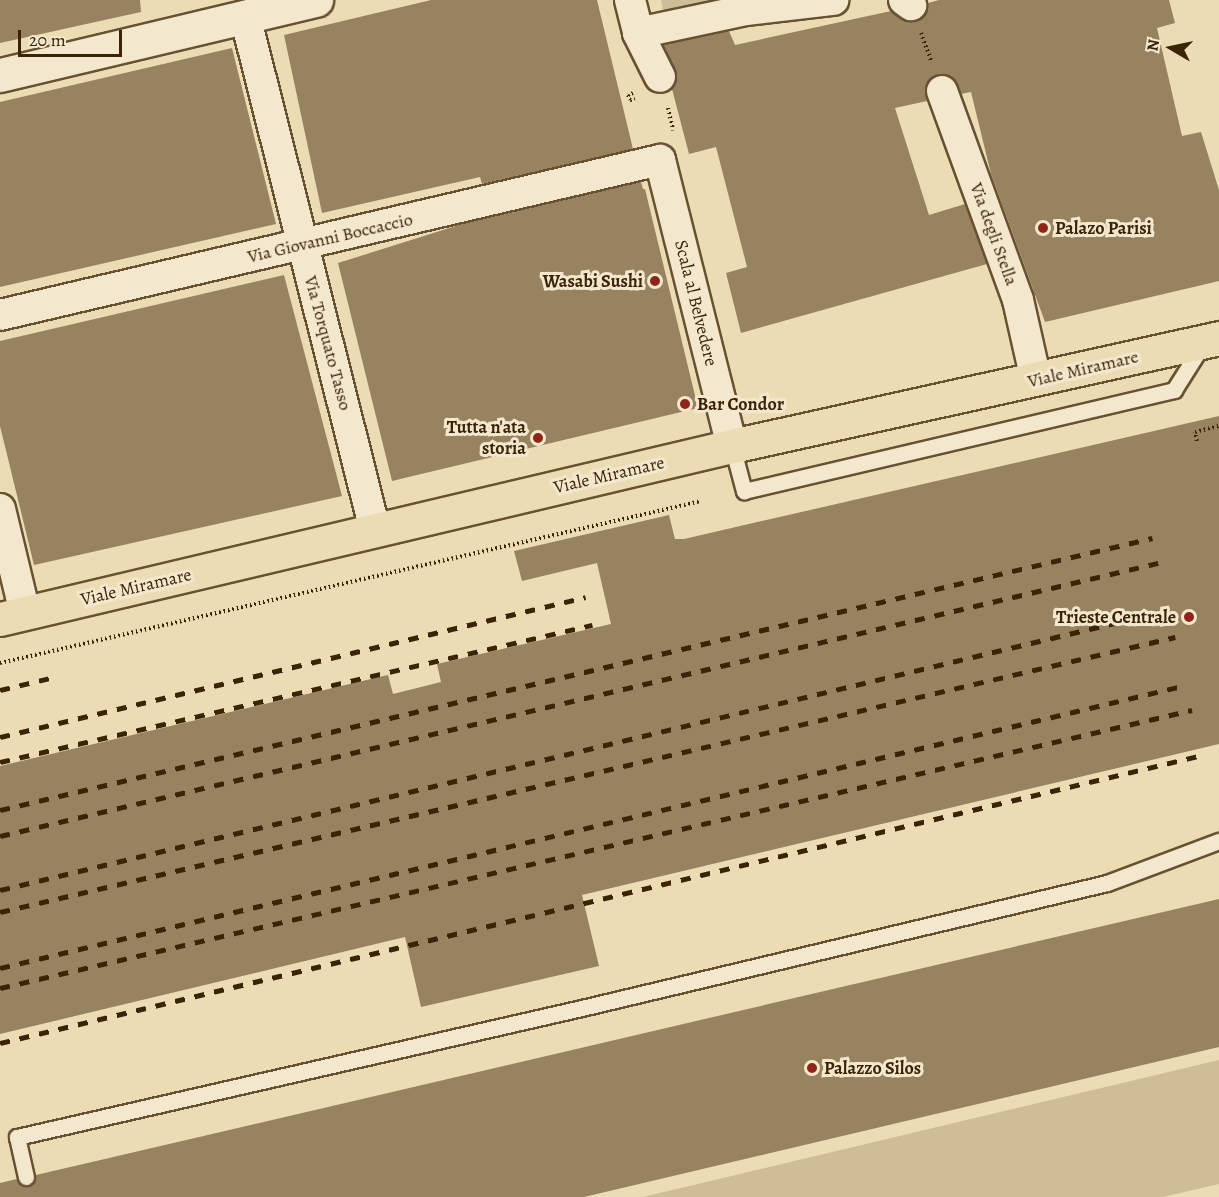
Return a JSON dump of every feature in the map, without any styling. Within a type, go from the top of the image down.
[{"type":"main road","points":[[0,75],[316,0]]},
{"type":"main road","name":"Viale Miramare","points":[[13,616],[732,447],[1212,340]]},
{"type":"street","points":[[630,0],[638,33],[660,77]]},
{"type":"street","points":[[638,33],[746,9],[833,0]]},
{"type":"street","name":"Via Torquato Tasso","points":[[245,16],[375,530]]},
{"type":"street","name":"Via degli Stella","points":[[942,91],[1018,300],[1036,380]]},
{"type":"street","name":"Via Giovanni Boccaccio","points":[[0,315],[660,160]]},
{"type":"street","name":"Scala al Belvedere","points":[[660,160],[732,447]]},
{"type":"street","points":[[0,509],[13,616]]},
{"type":"lane","points":[[732,447],[744,491],[1174,390],[1212,340]]},
{"type":"lane","points":[[26,1177],[17,1137],[586,1007],[1095,886],[1219,841]]},
{"type":"path","points":[[908,2],[931,61]]},
{"type":"path","points":[[1197,441],[1195,432],[1219,426]]},
{"type":"path","points":[[0,663],[701,501]]},
{"type":"shaded area","points":[[661,0],[738,0],[664,16]]},
{"type":"shaded area","points":[[1219,1060],[1219,1184],[1163,1197],[643,1197]]},
{"type":"building","points":[[0,0],[140,0],[141,12],[0,43]]},
{"type":"building","points":[[431,0],[597,0],[633,149],[482,184],[480,177],[322,213],[284,35]]},
{"type":"building","points":[[939,0],[1169,0],[1175,23],[1157,28],[1182,136],[1201,132],[1219,190],[1219,281],[1045,322],[991,174],[971,92],[961,94],[953,77],[937,75],[929,80],[925,87],[927,101],[895,108],[929,215],[965,204],[987,264],[741,333],[726,273],[747,267],[716,147],[689,154],[672,89],[677,79],[676,70],[663,45],[729,31],[735,45],[891,11],[910,22],[925,15],[928,3]]},
{"type":"building","points":[[232,48],[276,224],[0,287],[0,102]]},
{"type":"building","points":[[641,182],[645,189],[698,408],[392,481],[338,263],[462,224]]},
{"type":"building","points":[[284,275],[342,496],[34,565],[0,426],[0,341]]},
{"type":"building","points":[[1219,416],[1219,744],[582,895],[599,966],[421,1007],[405,937],[0,1034],[0,766],[388,675],[393,694],[441,682],[437,664],[611,624],[597,563],[522,581],[514,551],[669,515],[675,539],[684,539]]},
{"type":"building","name":"Palazzo Silos","points":[[1219,899],[1219,1047],[584,1197],[0,1197],[0,1183],[17,1179],[23,1186],[29,1186],[35,1180],[36,1175]]},
{"type":"railway","points":[[0,810],[1152,538]]},
{"type":"railway","points":[[0,836],[1158,563]]},
{"type":"railway","points":[[0,737],[586,597]]},
{"type":"railway","points":[[0,890],[1169,610]]},
{"type":"railway","points":[[0,762],[592,625]]},
{"type":"railway","points":[[0,912],[1175,637]]},
{"type":"railway","points":[[0,690],[50,678]]},
{"type":"railway","points":[[0,968],[1186,685]]},
{"type":"railway","points":[[0,988],[1192,710]]},
{"type":"railway","points":[[0,1043],[1202,755]]},
{"type":"place","name":"Palazo Parisi","points":[[1043,228]]},
{"type":"place","name":"Wasabi Sushi","points":[[655,281]]},
{"type":"place","name":"Bar Condor","points":[[685,404]]},
{"type":"place","name":"Tutta n'ata storia","points":[[538,438]]},
{"type":"place","name":"Trieste Centrale","points":[[1189,617]]},
{"type":"place","name":"Palazzo Silos","points":[[812,1068]]}]
